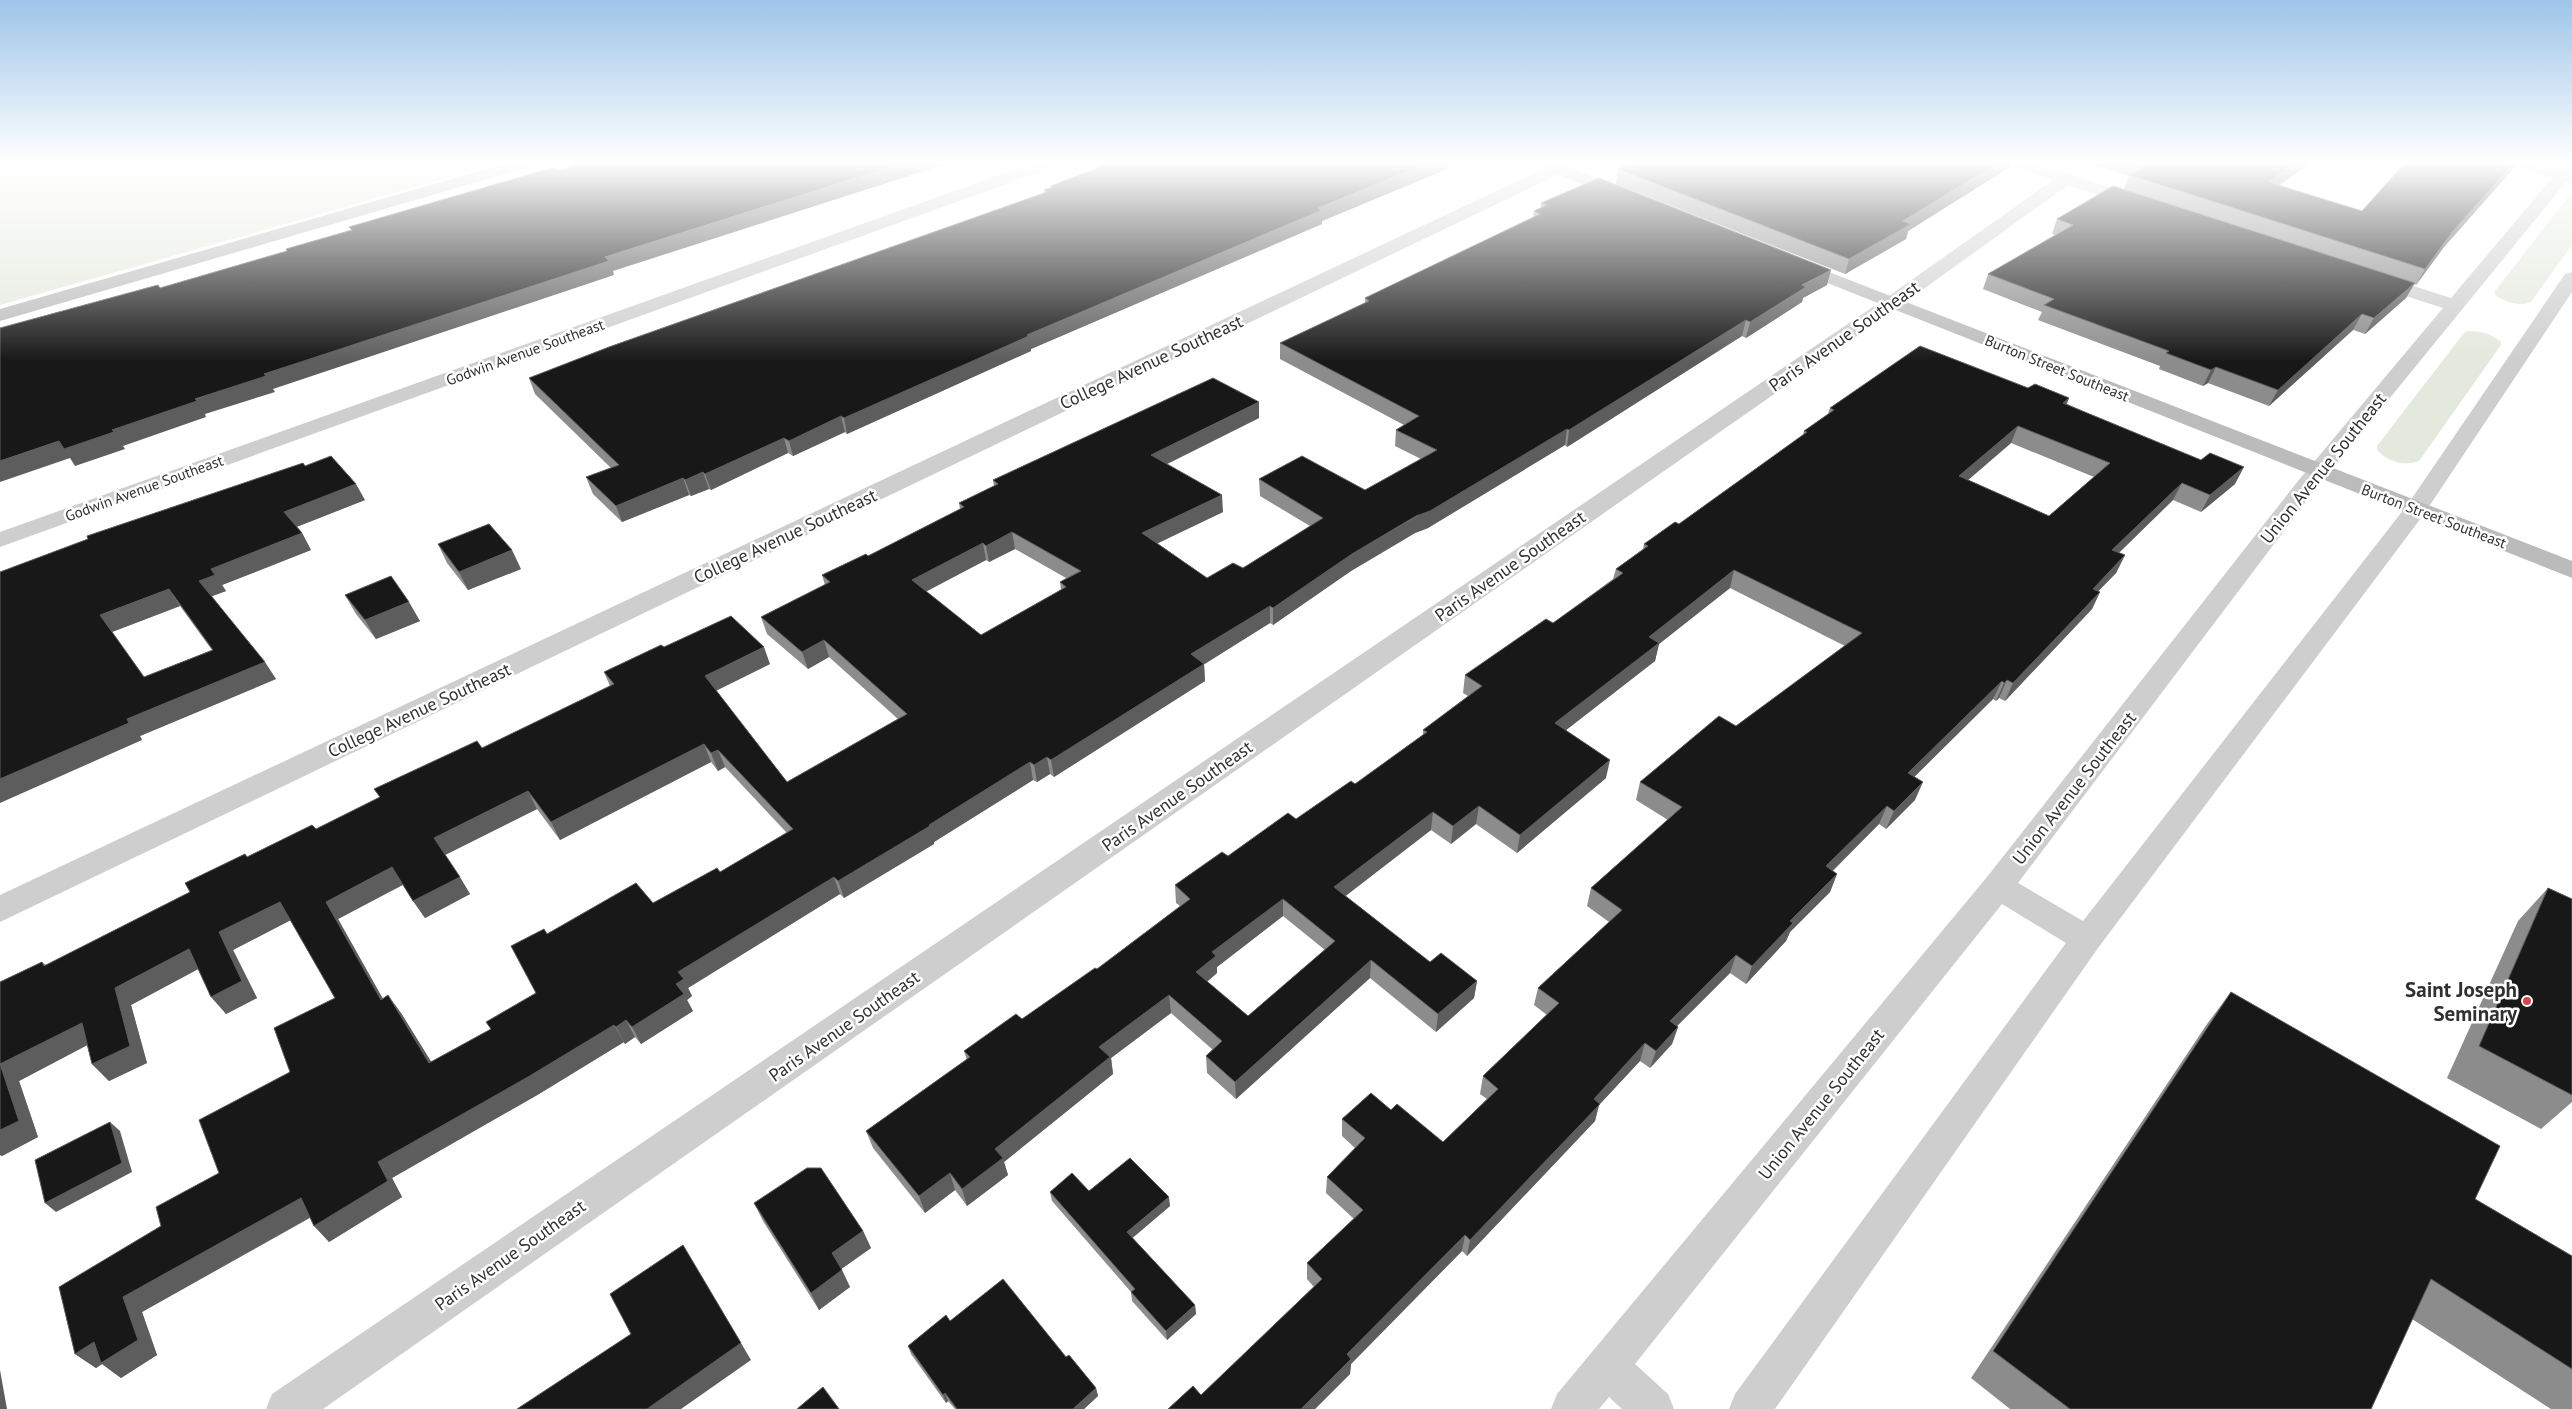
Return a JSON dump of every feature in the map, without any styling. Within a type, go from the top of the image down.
[{"type":"main road","points":[[0,316],[302,229]]},
{"type":"main road","name":"Burton Street Southeast","points":[[1778,257],[2318,472],[2572,570]]},
{"type":"street","name":"Godwin Avenue Southeast","points":[[0,540],[869,229]]},
{"type":"street","name":"College Avenue Southeast","points":[[0,910],[1424,229]]},
{"type":"street","name":"Paris Avenue Southeast","points":[[287,1409],[1893,302],[1995,229]]},
{"type":"street","name":"Union Avenue Southeast","points":[[1572,1409],[1608,1368],[1998,886],[2318,472],[2521,229]]},
{"type":"street","points":[[2356,273],[2455,306]]},
{"type":"street","points":[[1750,1409],[2087,940],[2416,509],[2572,278]]},
{"type":"street","points":[[1998,886],[2087,940]]},
{"type":"street","points":[[1608,1368],[1653,1409]]},
{"type":"shaded area","points":[[0,229],[268,229],[0,305]]},
{"type":"shaded area","points":[[2543,229],[2572,229],[2572,245],[2531,302],[2522,304],[2512,303],[2495,295],[2495,291]]},
{"type":"shaded area","points":[[2468,331],[2482,332],[2490,335],[2498,339],[2501,345],[2419,461],[2413,463],[2396,462],[2381,454],[2377,450],[2377,446],[2464,333]]},
{"type":"building","points":[[351,229],[695,229],[605,257],[609,261],[264,374],[266,376],[195,399],[197,401],[112,430],[114,432],[64,449],[59,441],[0,461],[0,328],[158,285],[160,288],[352,230]]},
{"type":"building","points":[[943,229],[1278,229],[1027,335],[1029,336],[844,418],[841,416],[789,441],[784,438],[705,474],[703,472],[685,480],[683,478],[616,506],[586,477],[619,465],[529,378],[609,347]]},
{"type":"building","points":[[1509,229],[1727,229],[1831,270],[1802,285],[1806,287],[1750,322],[1746,320],[1569,430],[1567,429],[1430,511],[1416,516],[1352,554],[1273,608],[1270,606],[1191,654],[1204,664],[1051,760],[1047,757],[1034,765],[1030,762],[930,826],[838,881],[834,877],[678,972],[684,979],[676,984],[684,994],[632,1027],[626,1020],[616,1027],[614,1025],[528,1077],[378,1162],[388,1181],[314,1226],[301,1198],[123,1297],[138,1340],[101,1363],[94,1342],[75,1354],[59,1287],[161,1226],[156,1207],[219,1173],[199,1120],[290,1072],[274,1028],[335,998],[280,902],[219,932],[242,981],[211,997],[189,949],[115,988],[130,1046],[92,1064],[82,1023],[0,1064],[0,982],[42,962],[44,966],[190,892],[185,883],[245,854],[247,857],[312,825],[316,829],[380,797],[374,789],[477,741],[482,748],[614,684],[604,672],[661,645],[664,647],[731,616],[764,647],[705,676],[787,782],[907,714],[824,640],[802,652],[761,617],[830,582],[822,575],[866,554],[868,556],[964,507],[959,503],[998,484],[993,480],[1213,378],[1259,402],[1151,455],[1222,495],[1142,533],[1207,578],[1233,563],[1243,568],[1323,518],[1259,479],[1302,456],[1365,490],[1437,450],[1396,430],[1419,416],[1280,343],[1369,301],[1365,298]],"holes":[[[1012,532],[1081,571],[1060,582],[1066,587],[981,635],[912,580],[983,543],[986,546]],[[704,744],[711,753],[718,750],[793,829],[720,872],[717,868],[653,903],[636,883],[547,934],[544,929],[511,946],[536,993],[486,1022],[491,1029],[429,1063],[388,995],[381,1000],[326,902],[392,867],[413,901],[460,877],[434,838],[528,791],[551,822]]]},
{"type":"building","points":[[1771,229],[1903,229],[1849,259]]},
{"type":"building","points":[[2066,229],[2246,229],[2415,283],[2374,318],[2362,314],[2278,390],[2216,367],[2211,370],[2166,353],[2169,351],[2044,305],[2054,299],[1988,274]]},
{"type":"building","points":[[2299,229],[2455,229],[2425,269]]},
{"type":"building","points":[[1920,346],[2028,388],[2035,384],[2069,398],[2063,403],[2201,460],[2210,453],[2244,467],[2210,495],[2182,483],[2112,550],[2125,555],[2093,589],[2100,592],[2013,683],[2007,680],[2004,683],[2002,681],[1908,773],[1923,782],[1894,811],[1887,806],[1826,866],[1837,874],[1790,921],[1793,923],[1752,966],[1736,955],[1670,1021],[1678,1027],[1656,1051],[1645,1043],[1594,1099],[1600,1104],[1470,1240],[1465,1235],[1347,1354],[1351,1359],[1301,1409],[1168,1409],[1193,1386],[1201,1395],[1322,1279],[1307,1263],[1363,1210],[1327,1177],[1365,1138],[1342,1119],[1371,1093],[1391,1110],[1397,1104],[1443,1142],[1498,1089],[1483,1076],[1559,1003],[1538,988],[1622,910],[1591,888],[1682,807],[1640,782],[1719,716],[1736,726],[1862,633],[1734,570],[1649,637],[1659,643],[1555,723],[1610,760],[1520,835],[1479,806],[1453,826],[1433,812],[1334,887],[1430,962],[1441,953],[1477,981],[1438,1014],[1371,960],[1235,1082],[1206,1056],[1222,1041],[1169,995],[1099,1047],[1110,1057],[995,1149],[1003,1158],[962,1189],[950,1173],[919,1196],[866,1131],[970,1057],[964,1051],[1016,1014],[1022,1019],[1095,968],[1097,969],[1190,899],[1175,885],[1222,852],[1228,856],[1288,813],[1296,819],[1351,781],[1355,784],[1427,732],[1423,730],[1482,686],[1465,675],[1546,619],[1553,623],[1623,573],[1616,569],[1648,546],[1644,544],[1675,522],[1679,524],[1807,432],[1804,431],[1834,410],[1830,408]],"holes":[[[2018,426],[2110,463],[2049,516],[1959,476]],[[1283,899],[1335,941],[1248,1016],[1196,972],[1216,956],[1212,952]]]},
{"type":"building","points":[[331,456],[356,484],[284,512],[302,533],[211,569],[215,575],[199,581],[265,662],[127,719],[129,723],[0,779],[0,572],[88,539],[87,536],[303,463],[305,466]],"holes":[[[169,589],[213,650],[144,677],[100,615]]]},
{"type":"building","points":[[489,524],[512,550],[459,572],[438,544]]},
{"type":"building","points":[[391,576],[409,602],[365,620],[345,595]]},
{"type":"building","points":[[2548,888],[2572,899],[2572,1095],[2479,1046]]},
{"type":"building","points":[[2231,992],[2500,1146],[2475,1199],[2572,1256],[2572,1369],[2431,1279],[2371,1409],[2070,1409],[1993,1351]]},
{"type":"building","points":[[0,1064],[19,1121],[0,1130]]},
{"type":"building","points":[[110,1122],[122,1163],[45,1203],[35,1160]]},
{"type":"building","points":[[1130,1158],[1169,1197],[1127,1232],[1195,1305],[1166,1331],[1131,1292],[1135,1289],[1050,1192],[1072,1173],[1089,1191]]},
{"type":"building","points":[[807,1168],[821,1168],[863,1231],[832,1253],[842,1270],[811,1293],[754,1203]]},
{"type":"building","points":[[683,1245],[741,1343],[647,1409],[517,1409],[631,1334],[610,1294]]},
{"type":"building","points":[[1003,1279],[1066,1357],[1069,1355],[1096,1388],[1073,1409],[957,1409],[945,1393],[943,1395],[908,1346],[946,1315],[950,1321]]},
{"type":"building","points":[[823,1387],[839,1409],[797,1409]]},
{"type":"place","name":"Saint Joseph Seminary","points":[[2527,1001]]}]
